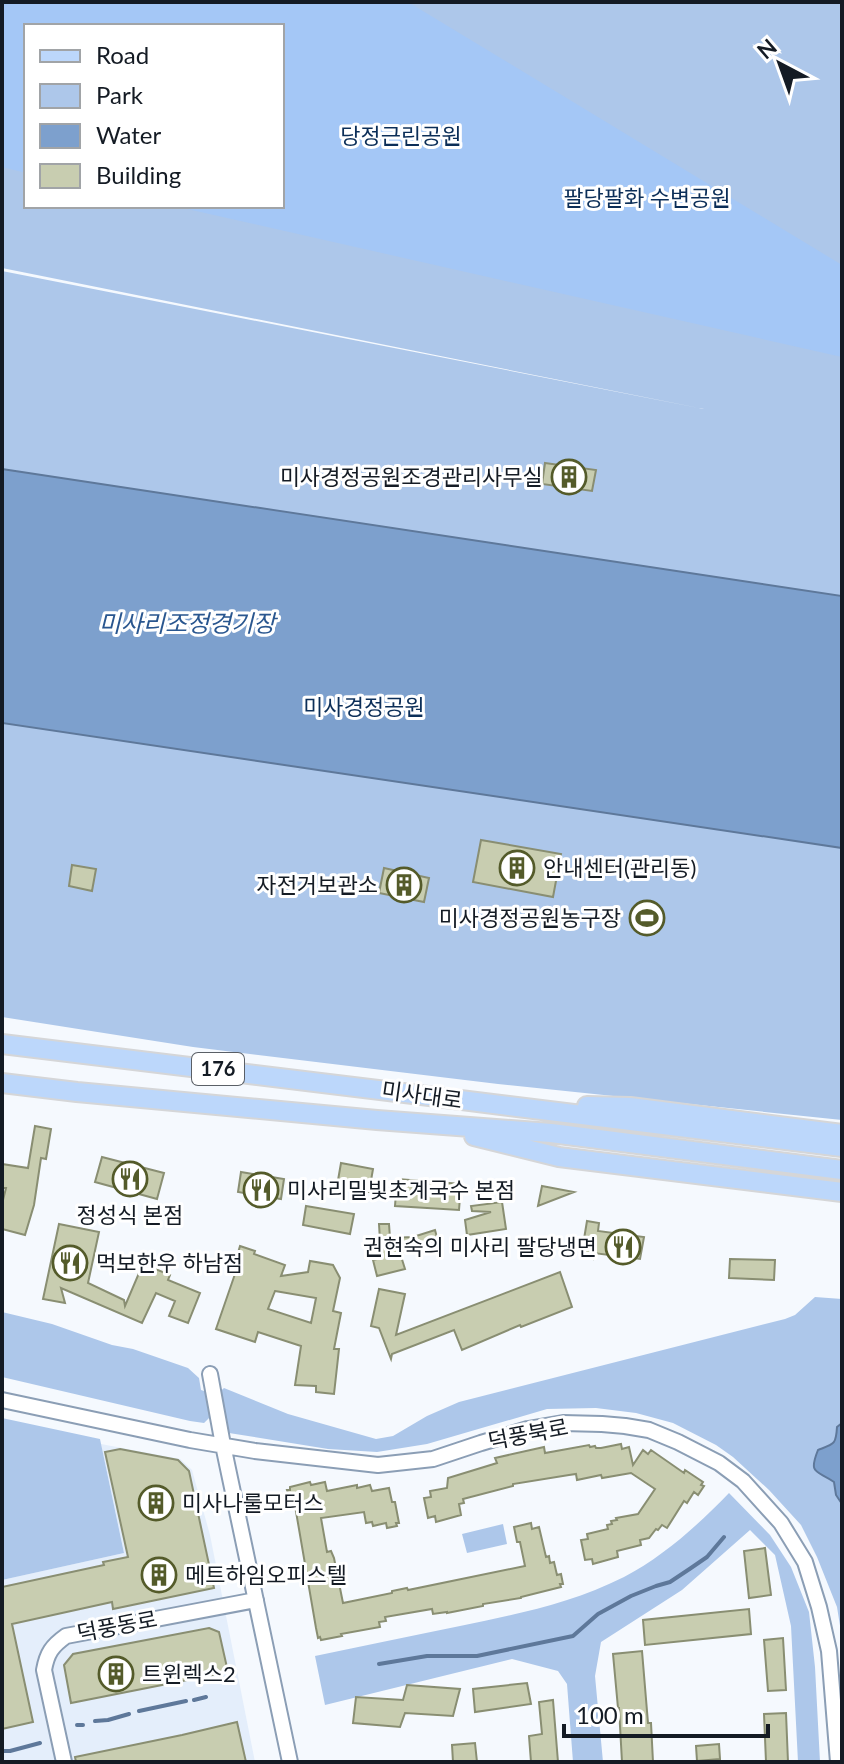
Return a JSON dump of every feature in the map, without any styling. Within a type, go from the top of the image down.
[{"type":"main road","name":"미사대로","points":[[2,1044],[842,1147]]},
{"type":"main road","name":"미사대로","points":[[2,1083],[551,1133],[842,1170]]},
{"type":"main road","points":[[434,1096],[501,1094],[842,1134]]},
{"type":"main road","points":[[429,1124],[559,1157],[842,1192]]},
{"type":"street","points":[[210,1374],[290,1762]]},
{"type":"street","name":"덕풍북로","points":[[2,1400],[190,1440],[378,1465],[433,1459],[528,1429],[563,1423],[649,1430],[678,1442],[719,1463],[743,1481],[781,1523],[805,1562],[829,1651],[838,1762]]},
{"type":"street","name":"덕풍동로","points":[[64,1762],[44,1670],[46,1657],[54,1645],[66,1636],[256,1600]]},
{"type":"shaded area","points":[[101,1444],[180,1459],[192,1470],[210,1535],[255,1762],[2,1762],[2,1580],[124,1553]]},
{"type":"green space","name":"미사경정공원","points":[[2,2],[842,2],[842,1120],[498,1084],[193,1047],[2,1017],[2,271],[704,409],[2,268]]},
{"type":"green space","name":"당정근린공원","points":[[2,2],[408,2],[842,265],[842,357],[183,208],[284,208],[284,24],[24,24],[24,172],[2,167]]},
{"type":"green space","points":[[815,1297],[842,1299],[842,1638],[837,1607],[801,1525],[733,1457],[673,1423],[636,1413],[596,1408],[547,1409],[427,1444],[377,1452],[328,1449],[229,1433],[211,1416],[204,1423],[190,1421],[2,1377],[2,1312],[52,1324],[188,1368],[199,1378],[201,1390],[216,1395],[224,1388],[288,1414],[376,1439],[393,1436],[459,1402],[785,1319],[795,1315]]},
{"type":"green space","points":[[2,1418],[100,1439],[124,1553],[2,1580]]},
{"type":"green space","points":[[729,1493],[770,1535],[791,1567],[809,1612],[820,1762],[798,1762],[791,1626],[775,1555],[750,1530],[682,1590],[601,1642],[595,1676],[603,1762],[573,1762],[567,1684],[558,1671],[512,1659],[325,1705],[315,1656],[502,1617],[584,1594],[624,1577],[653,1560],[693,1528]]},
{"type":"green space","points":[[503,1524],[507,1544],[467,1553],[462,1534]]},
{"type":"water","name":"미사리조정경기장","points":[[2,469],[842,596],[842,848],[2,723]]},
{"type":"water","points":[[842,1423],[842,1504],[836,1495],[834,1482],[816,1471],[814,1464],[818,1450],[833,1443],[837,1427]]},
{"type":"building","name":"미사경정공원조경관리사무실","points":[[545,463],[596,470],[592,491],[542,484]]},
{"type":"building","name":"안내센터(관리동)","points":[[481,840],[561,854],[553,897],[473,882]]},
{"type":"building","points":[[72,865],[96,869],[92,891],[69,886]]},
{"type":"building","name":"자전거보관소","points":[[384,868],[429,878],[424,902],[379,893]]},
{"type":"building","points":[[35,1126],[51,1129],[46,1159],[41,1158],[34,1205],[25,1235],[2,1229],[2,1204],[6,1188],[2,1188],[2,1164],[28,1168]]},
{"type":"building","points":[[102,1157],[164,1173],[157,1199],[95,1182]]},
{"type":"building","points":[[341,1163],[373,1169],[369,1192],[337,1186]]},
{"type":"building","points":[[241,1172],[284,1179],[281,1199],[238,1192]]},
{"type":"building","points":[[397,1179],[461,1184],[459,1210],[395,1206]]},
{"type":"building","points":[[542,1186],[574,1192],[538,1206]]},
{"type":"building","points":[[502,1202],[506,1229],[467,1235],[465,1220],[491,1212],[472,1211],[471,1206]]},
{"type":"building","points":[[306,1206],[354,1214],[350,1234],[303,1225]]},
{"type":"building","points":[[587,1221],[599,1223],[598,1231],[644,1237],[640,1259],[594,1253],[593,1259],[581,1257]]},
{"type":"building","points":[[59,1224],[99,1232],[88,1283],[124,1300],[125,1306],[139,1273],[153,1268],[170,1275],[168,1280],[200,1293],[188,1323],[169,1316],[175,1301],[156,1293],[142,1323],[61,1288],[65,1303],[43,1299]]},
{"type":"building","points":[[379,1224],[389,1224],[390,1238],[413,1237],[435,1230],[438,1241],[400,1253],[405,1269],[377,1276],[373,1260],[381,1258]]},
{"type":"building","points":[[240,1246],[285,1265],[281,1276],[308,1272],[310,1261],[333,1265],[340,1278],[333,1311],[341,1313],[334,1349],[339,1349],[334,1394],[316,1392],[316,1386],[295,1385],[301,1346],[258,1332],[255,1342],[216,1329],[235,1274],[232,1273]],"holes":[[[275,1291],[316,1298],[311,1323],[268,1309]]]},
{"type":"building","points":[[730,1259],[775,1260],[774,1280],[729,1278]]},
{"type":"building","points":[[560,1272],[572,1307],[462,1350],[454,1330],[392,1354],[391,1359],[379,1328],[371,1326],[379,1289],[405,1294],[396,1335]]},
{"type":"building","points":[[621,1444],[622,1449],[629,1447],[633,1465],[643,1450],[648,1454],[651,1450],[703,1482],[701,1485],[704,1486],[698,1495],[694,1492],[687,1503],[684,1501],[667,1528],[662,1525],[649,1538],[640,1540],[641,1545],[617,1551],[618,1557],[593,1564],[592,1559],[585,1560],[581,1540],[588,1539],[587,1534],[608,1529],[607,1525],[616,1518],[638,1514],[655,1489],[631,1473],[577,1480],[576,1474],[513,1484],[463,1499],[464,1503],[459,1504],[461,1515],[436,1522],[435,1516],[428,1518],[424,1498],[431,1497],[430,1491],[447,1488],[448,1478],[497,1463],[495,1458],[544,1447],[545,1453],[589,1445],[601,1448]]},
{"type":"building","points":[[120,1449],[178,1460],[189,1471],[214,1588],[113,1609],[112,1602],[12,1624],[33,1722],[2,1729],[2,1587],[128,1557],[105,1452]]},
{"type":"building","points":[[310,1482],[311,1485],[325,1482],[327,1491],[357,1485],[357,1488],[370,1485],[372,1491],[389,1488],[392,1502],[395,1502],[397,1526],[387,1528],[386,1523],[373,1526],[372,1522],[366,1523],[364,1512],[321,1518],[327,1552],[331,1551],[334,1558],[343,1603],[525,1566],[514,1527],[531,1523],[532,1529],[539,1527],[546,1557],[549,1556],[550,1563],[554,1562],[563,1584],[521,1598],[447,1613],[433,1614],[432,1609],[385,1617],[386,1621],[379,1622],[380,1627],[321,1640],[316,1628],[294,1500],[290,1500],[287,1490]]},
{"type":"building","points":[[765,1548],[771,1595],[749,1598],[744,1551]]},
{"type":"building","points":[[749,1609],[751,1634],[645,1645],[643,1620]]},
{"type":"building","name":"트윈렉스2","points":[[209,1628],[219,1632],[228,1672],[71,1703],[64,1665],[73,1654]]},
{"type":"building","points":[[783,1638],[786,1690],[768,1691],[764,1640]]},
{"type":"building","points":[[642,1651],[653,1762],[622,1762],[613,1654]]},
{"type":"building","points":[[527,1683],[531,1704],[475,1712],[473,1689]]},
{"type":"building","points":[[407,1685],[460,1689],[453,1716],[405,1713],[400,1727],[353,1723],[356,1697],[403,1700]]},
{"type":"building","points":[[553,1700],[558,1762],[531,1762],[529,1736],[542,1734],[539,1702]]},
{"type":"building","points":[[786,1713],[788,1762],[766,1762],[764,1714]]},
{"type":"building","points":[[237,1722],[246,1762],[76,1762],[75,1757]]},
{"type":"building","points":[[475,1743],[477,1762],[453,1762],[452,1745]]},
{"type":"building","points":[[719,1744],[720,1759],[697,1761],[696,1746]]},
{"type":"waterway","points":[[379,1664],[427,1656],[477,1656],[573,1636],[598,1614],[631,1596],[670,1582],[707,1557],[724,1537]]},
{"type":"waterway","points":[[194,1700],[206,1697]]},
{"type":"waterway","points":[[139,1711],[186,1701]]},
{"type":"waterway","points":[[95,1721],[129,1714]]},
{"type":"waterway","points":[[77,1725],[83,1725]]},
{"type":"waterway","points":[[2,1751],[40,1743]]},
{"type":"place","name":"미사경정공원조경관리사무실","points":[[569,477]]},
{"type":"place","name":"안내센터(관리동)","points":[[517,868]]},
{"type":"place","name":"자전거보관소","points":[[404,885]]},
{"type":"place","name":"미사경정공원농구장","points":[[647,918]]},
{"type":"place","name":"정성식 본점","points":[[130,1179]]},
{"type":"place","name":"미사리밀빛초계국수 본점","points":[[261,1190]]},
{"type":"place","name":"권현숙의 미사리 팔당냉면","points":[[623,1247]]},
{"type":"place","name":"먹보한우 하남점","points":[[70,1263]]},
{"type":"place","name":"미사나룰모터스","points":[[156,1503]]},
{"type":"place","name":"메트하임오피스텔","points":[[159,1575]]},
{"type":"place","name":"트윈렉스2","points":[[116,1674]]},
{"type":"park label","name":"팔당팔화 수변공원","points":[[647,198]]}]
